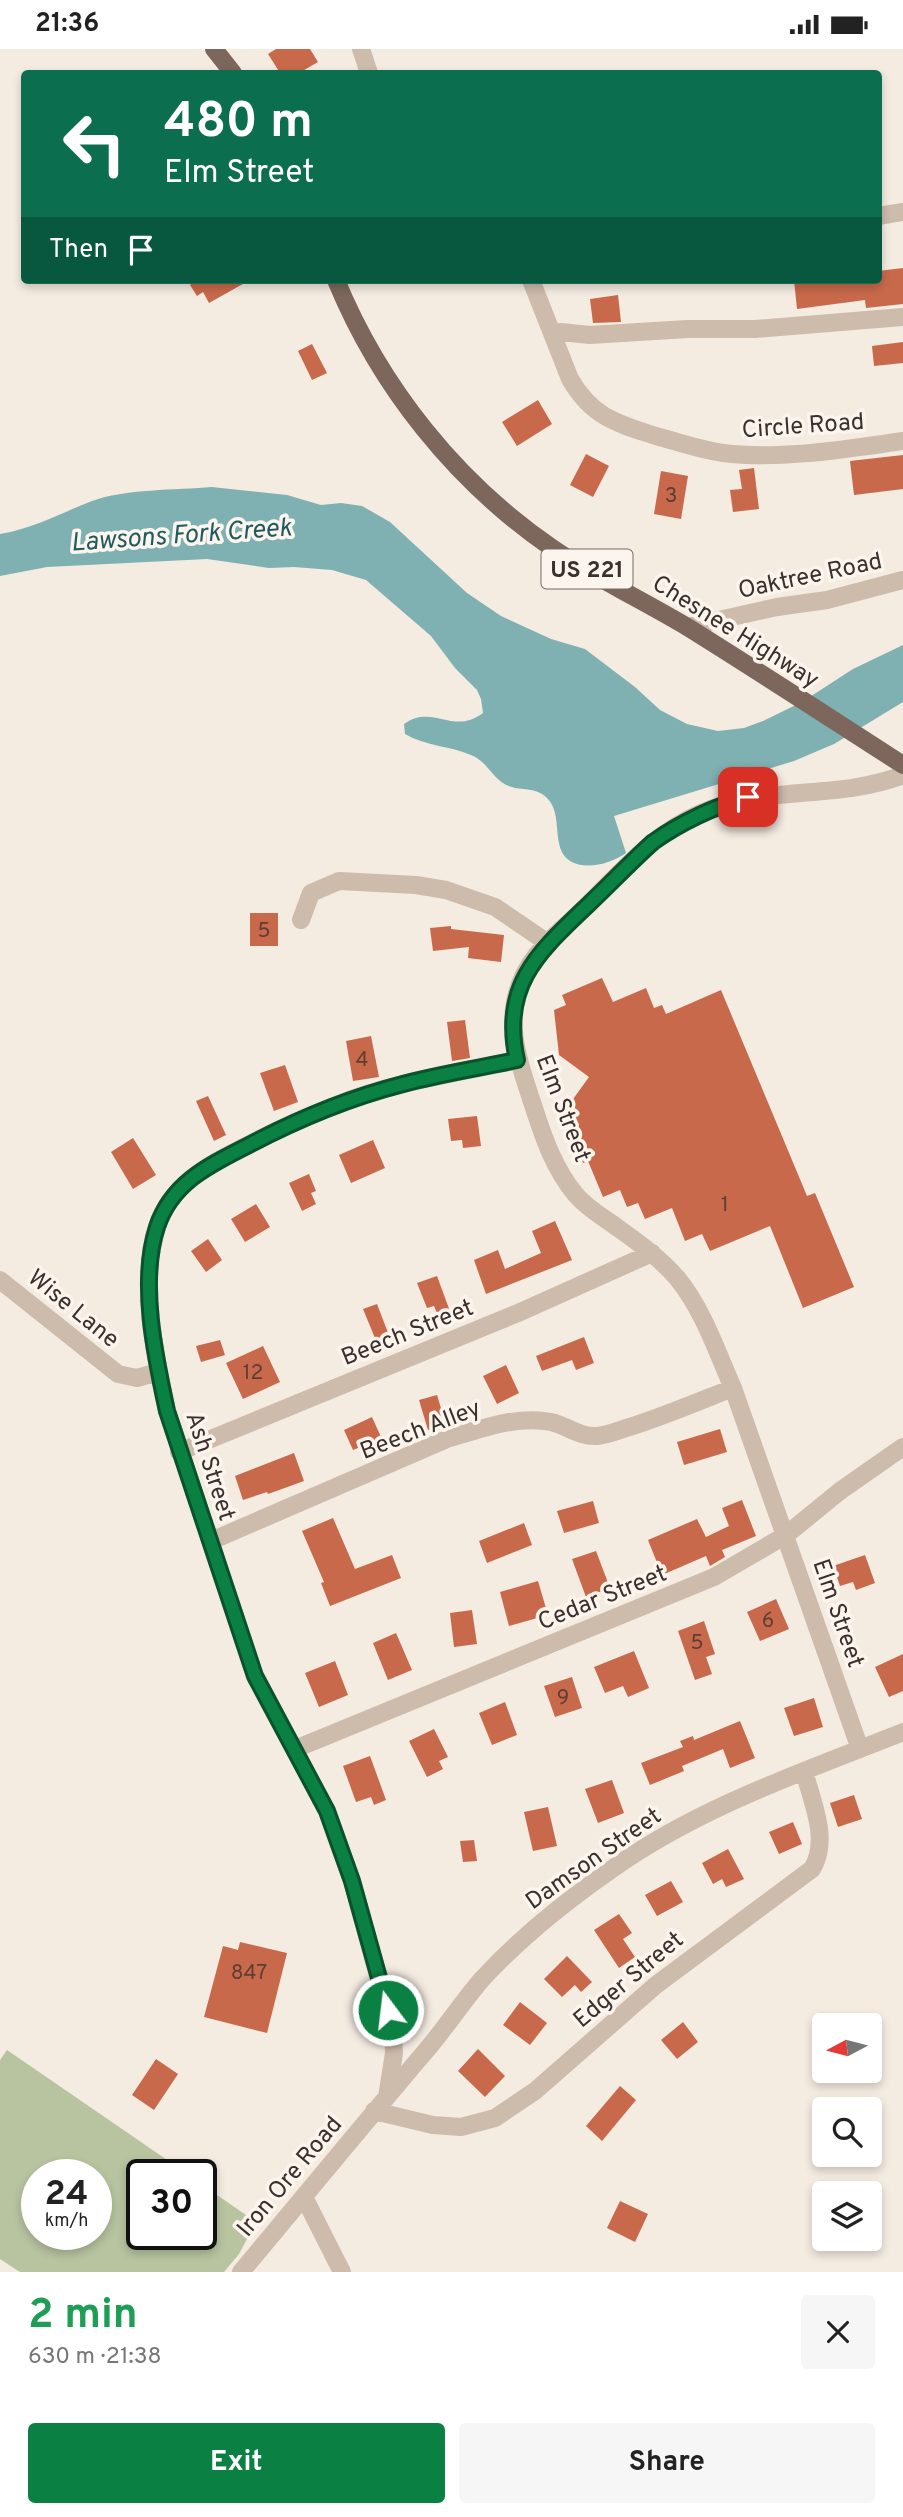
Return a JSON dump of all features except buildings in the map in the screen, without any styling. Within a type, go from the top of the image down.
[{"type":"main road","points":[[214,49],[231,70]]},
{"type":"main road","name":"Chesnee Highway","points":[[338,284],[375,361],[410,412],[471,482],[517,522],[554,549],[687,627],[903,765]]},
{"type":"street","points":[[361,49],[368,70]]},
{"type":"street","points":[[882,215],[903,212]]},
{"type":"street","name":"Circle Road","points":[[533,284],[570,379],[590,407],[612,421],[703,450],[745,455],[844,449],[903,441]]},
{"type":"street","points":[[551,331],[590,335],[687,329],[755,329],[903,317]]},
{"type":"street","name":"Oaktree Road","points":[[687,627],[777,607],[827,600],[903,580]]},
{"type":"street","name":"Elm Street","points":[[860,1749],[733,1388],[691,1297],[652,1253],[590,1208],[563,1178],[547,1147],[517,1060],[512,1028],[517,995],[529,967],[548,943],[653,842],[674,827],[698,814],[748,797],[874,783],[903,775]]},
{"type":"street","points":[[302,920],[311,893],[339,881],[416,885],[446,890],[495,907],[548,943]]},
{"type":"street","name":"Ash Street","points":[[387,2097],[394,2053],[393,2031],[352,1881],[327,1811],[295,1749],[276,1720],[255,1676],[179,1452],[158,1372],[151,1315],[151,1247],[158,1224],[169,1203],[189,1179],[261,1139],[353,1099],[403,1084],[517,1060]]},
{"type":"street","name":"Beech Street","points":[[179,1452],[518,1313],[652,1253]]},
{"type":"street","name":"Wise Lane","points":[[0,1280],[118,1374],[136,1378],[158,1372]]},
{"type":"street","name":"Beech Alley","points":[[211,1541],[447,1439],[476,1430],[515,1421],[540,1420],[576,1433],[598,1436],[679,1410],[733,1388]]},
{"type":"street","name":"Cedar Street","points":[[295,1749],[714,1577],[786,1535],[840,1491],[903,1447]]},
{"type":"street","name":"Damson Street","points":[[374,2112],[482,1980],[510,1950],[612,1868],[660,1838],[722,1805],[903,1732]]},
{"type":"street","name":"Edger Street","points":[[374,2112],[433,2125],[466,2126],[495,2118],[535,2091],[656,1985],[812,1869],[819,1857],[822,1841],[804,1771]]},
{"type":"street","name":"Iron Ore Road","points":[[241,2272],[374,2112]]},
{"type":"street","points":[[304,2197],[342,2272]]},
{"type":"green space","points":[[7,2050],[166,2159],[126,2159],[126,2250],[217,2250],[217,2195],[246,2215],[254,2226],[239,2254],[224,2272],[20,2272],[0,2259],[0,2060]]},
{"type":"water","name":"Lawsons Fork Creek","points":[[212,487],[287,495],[321,505],[341,503],[362,506],[390,522],[467,593],[501,616],[551,639],[585,649],[660,710],[687,724],[718,731],[744,728],[802,702],[853,669],[903,645],[903,702],[834,744],[794,761],[614,816],[626,853],[599,865],[576,864],[564,855],[560,848],[555,813],[547,798],[535,791],[506,784],[471,755],[405,734],[404,724],[414,718],[434,717],[452,721],[472,719],[483,713],[481,699],[477,690],[455,668],[431,636],[366,580],[332,570],[269,568],[207,559],[47,567],[0,576],[0,534],[36,524],[105,497],[135,492]]},
{"type":"route","points":[[388,2010],[352,1881],[327,1811],[306,1769],[276,1720],[255,1676],[179,1452],[158,1372],[151,1315],[151,1247],[158,1224],[183,1184],[201,1170],[261,1139],[353,1099],[403,1084],[517,1060],[512,1028],[513,1011],[522,981],[538,954],[653,842],[698,814],[748,797]]}]
